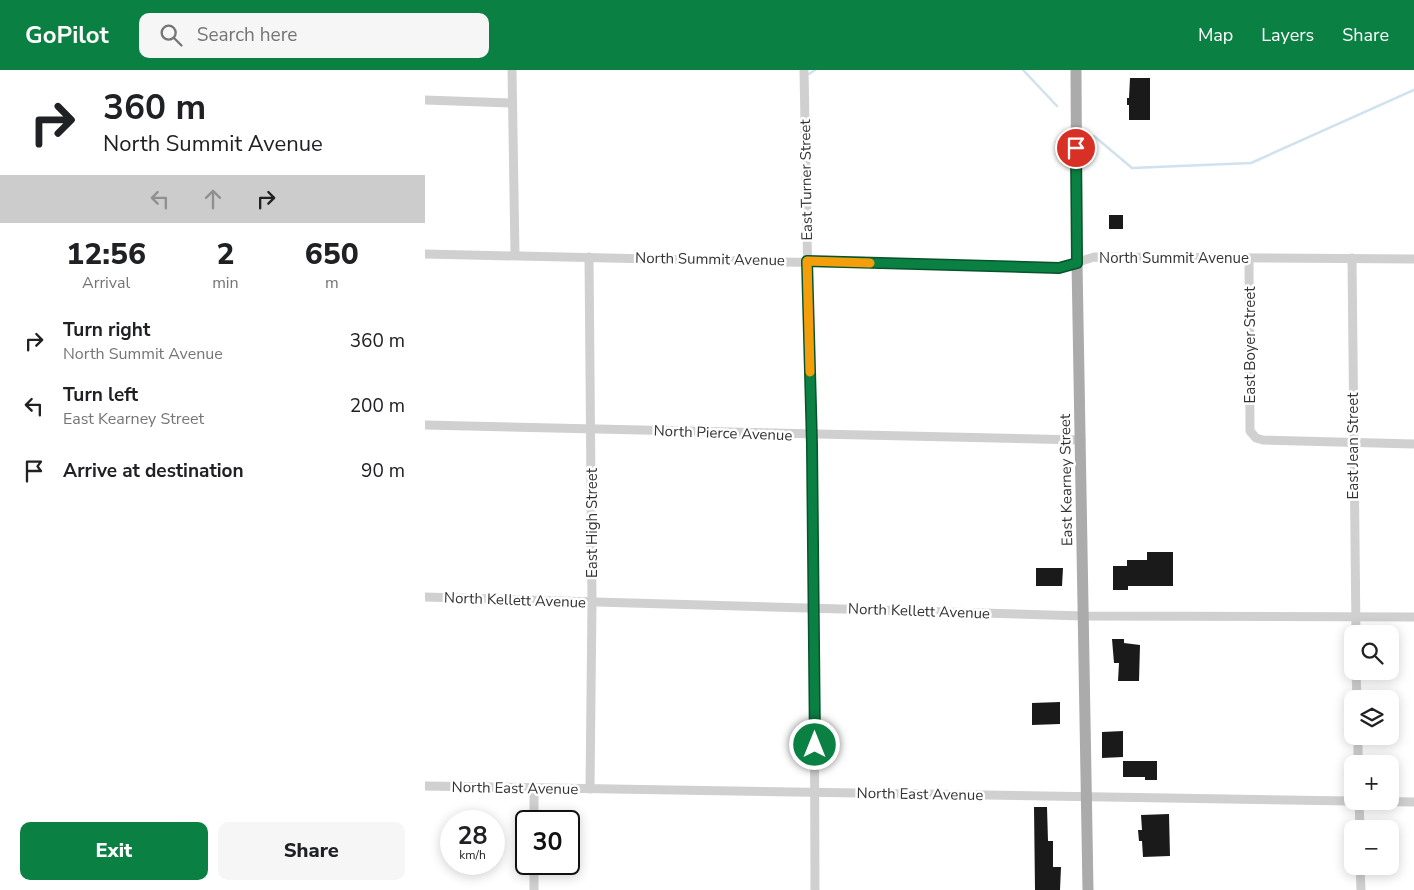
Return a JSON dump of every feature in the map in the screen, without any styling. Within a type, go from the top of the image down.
[{"type":"main road","name":"East Kearney Street","points":[[1076,70],[1077,263],[1088,890]]},
{"type":"street","points":[[513,70],[515,255]]},
{"type":"street","name":"East Turner Street","points":[[804,70],[812,436],[815,890]]},
{"type":"street","points":[[425,100],[512,103]]},
{"type":"street","name":"North Summit Avenue","points":[[425,254],[1059,268],[1095,257],[1414,259]]},
{"type":"street","name":"East High Street","points":[[589,257],[592,602],[590,790]]},
{"type":"street","name":"East Jean Street","points":[[1353,258],[1356,625]]},
{"type":"street","name":"East Boyer Street","points":[[1249,259],[1250,431],[1256,438],[1263,440],[1353,443]]},
{"type":"street","name":"North Pierce Avenue","points":[[425,425],[812,436],[1081,440]]},
{"type":"street","points":[[1353,443],[1414,444]]},
{"type":"street","name":"North Kellett Avenue","points":[[425,597],[1083,616],[1414,617]]},
{"type":"street","name":"North East Avenue","points":[[425,786],[1344,801]]},
{"type":"street","points":[[534,788],[534,810]]},
{"type":"street","name":"North East Avenue","points":[[1399,802],[1414,802]]},
{"type":"street","points":[[534,875],[534,890]]},
{"type":"street","points":[[1360,875],[1361,890]]},
{"type":"building","points":[[1130,78],[1150,78],[1150,120],[1129,120],[1127,98],[1129,98]]},
{"type":"building","points":[[1109,215],[1123,215],[1123,229],[1109,229]]},
{"type":"building","points":[[1147,552],[1173,552],[1173,586],[1128,586],[1128,590],[1113,590],[1113,566],[1127,566],[1127,560],[1147,560]]},
{"type":"building","points":[[1036,568],[1063,568],[1062,586],[1036,586]]},
{"type":"building","points":[[1112,639],[1124,639],[1124,643],[1140,645],[1139,681],[1118,681],[1119,663],[1114,663]]},
{"type":"building","points":[[1060,702],[1060,724],[1032,725],[1032,703]]},
{"type":"building","points":[[1123,731],[1123,757],[1102,758],[1102,732]]},
{"type":"building","points":[[1123,761],[1157,761],[1157,780],[1145,780],[1145,777],[1123,777]]},
{"type":"building","points":[[1034,807],[1047,807],[1048,841],[1053,841],[1053,867],[1061,867],[1060,890],[1035,890]]},
{"type":"building","points":[[1169,814],[1170,856],[1143,857],[1142,841],[1139,841],[1138,830],[1142,830],[1141,815]]},
{"type":"waterway","points":[[809,74],[815,70]]},
{"type":"waterway","points":[[1023,70],[1057,106]]},
{"type":"waterway","points":[[1094,136],[1132,168],[1251,163],[1414,90]]},
{"type":"slow traffic","points":[[810,372],[807,261],[870,263]]},
{"type":"route","points":[[815,745],[812,445],[807,261],[1059,268],[1077,263],[1076,148]]}]
